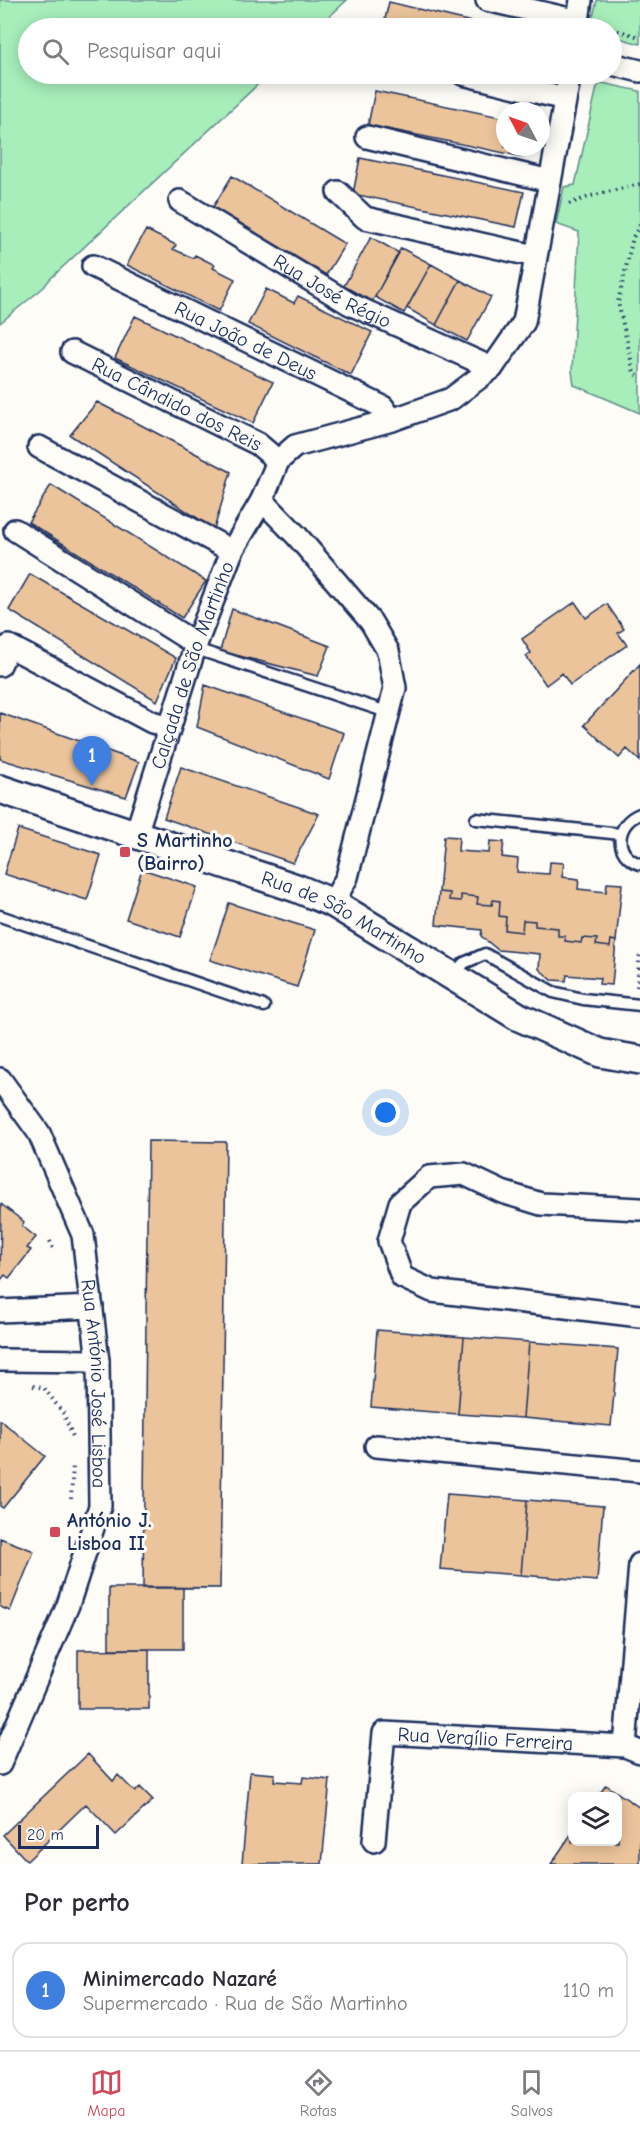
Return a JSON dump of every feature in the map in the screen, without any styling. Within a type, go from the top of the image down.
[{"type":"street","points":[[487,0],[553,18]]},
{"type":"street","points":[[579,18],[581,0]]},
{"type":"street","points":[[622,66],[640,71]]},
{"type":"street","points":[[504,84],[565,99]]},
{"type":"street","points":[[278,461],[295,446],[392,420],[451,399],[492,368],[524,322],[568,84]]},
{"type":"street","points":[[367,137],[550,181]]},
{"type":"street","points":[[338,192],[365,219],[535,256]]},
{"type":"street","name":"Rua José Régio","points":[[180,201],[350,304],[492,368]]},
{"type":"street","name":"Rua João de Deus","points":[[93,266],[383,407],[392,420]]},
{"type":"street","name":"Rua Cândido dos Reis","points":[[72,352],[258,444],[278,461]]},
{"type":"street","points":[[39,447],[232,551]]},
{"type":"street","name":"Calçada de São Martinho","points":[[136,834],[196,646],[232,551],[262,500],[278,461]]},
{"type":"street","points":[[262,500],[297,536],[371,622],[388,651],[395,688],[347,877],[333,903]]},
{"type":"street","points":[[15,530],[196,646]]},
{"type":"street","points":[[0,665],[9,646],[152,722],[169,727]]},
{"type":"street","name":"Rua de São Martinho","points":[[0,789],[296,888],[333,903],[519,1017],[600,1053],[640,1060]]},
{"type":"street","name":"Rua António José Lisboa","points":[[0,1078],[39,1133],[83,1235],[98,1361],[100,1506],[68,1605],[0,1764]]},
{"type":"street","points":[[640,1209],[541,1204],[502,1192],[464,1174],[429,1177],[400,1203],[389,1241],[402,1277],[432,1291],[640,1316]]},
{"type":"street","points":[[0,1311],[92,1307]]},
{"type":"street","points":[[0,1360],[98,1361]]},
{"type":"street","points":[[376,1446],[640,1471]]},
{"type":"street","name":"Rua Vergílio Ferreira","points":[[374,1841],[384,1733],[632,1749],[640,1564]]},
{"type":"lane","points":[[196,646],[390,713]]},
{"type":"lane","points":[[640,814],[627,822],[621,834],[620,844],[623,853],[640,864]]},
{"type":"lane","points":[[476,819],[621,834]]},
{"type":"lane","points":[[0,916],[264,1006]]},
{"type":"lane","points":[[452,976],[464,963],[485,954],[553,992],[583,999],[638,1005]]},
{"type":"path","points":[[622,32],[640,37]]},
{"type":"path","points":[[562,207],[591,196],[640,184]]},
{"type":"path","points":[[640,225],[633,237],[618,302],[634,373],[640,378]]},
{"type":"path","points":[[638,1005],[640,952]]},
{"type":"path","points":[[50,1241],[54,1251]]},
{"type":"path","points":[[22,1385],[44,1388],[63,1413],[75,1442]]},
{"type":"path","points":[[71,1499],[74,1454]]},
{"type":"green space","points":[[0,0],[347,0],[328,18],[18,18],[18,84],[258,84],[44,287],[0,323]]},
{"type":"green space","points":[[597,0],[640,0],[640,44],[622,39],[622,18],[593,18]]},
{"type":"green space","points":[[607,84],[640,91],[640,413],[574,385],[572,371],[579,232],[556,224],[564,187],[575,185],[597,87]]},
{"type":"building","points":[[389,2],[455,18],[385,18]]},
{"type":"building","points":[[375,91],[496,116],[496,151],[368,125]]},
{"type":"building","points":[[360,158],[524,192],[516,227],[353,194]]},
{"type":"building","points":[[232,176],[345,244],[326,275],[213,207]]},
{"type":"building","points":[[146,230],[176,245],[173,249],[193,258],[195,255],[215,265],[213,268],[235,279],[219,311],[127,265]]},
{"type":"building","points":[[371,237],[399,253],[372,302],[344,286]]},
{"type":"building","points":[[401,248],[431,264],[404,313],[375,297]]},
{"type":"building","points":[[431,264],[460,280],[436,325],[407,308]]},
{"type":"building","points":[[460,280],[491,297],[467,341],[436,325]]},
{"type":"building","points":[[266,289],[294,303],[298,296],[372,332],[351,375],[248,324]]},
{"type":"building","points":[[135,316],[273,382],[253,423],[115,358]]},
{"type":"building","points":[[97,402],[231,472],[214,529],[70,435]]},
{"type":"building","points":[[51,485],[206,581],[182,618],[28,522]]},
{"type":"building","points":[[30,574],[176,658],[157,701],[9,610]]},
{"type":"building","points":[[575,602],[586,618],[607,604],[624,629],[618,633],[627,645],[570,685],[562,673],[546,685],[526,656],[531,653],[522,639]]},
{"type":"building","points":[[232,609],[330,646],[318,676],[220,651]]},
{"type":"building","points":[[640,664],[640,761],[627,749],[619,758],[584,725]]},
{"type":"building","points":[[205,685],[344,733],[329,779],[197,727]]},
{"type":"building","points":[[0,713],[139,762],[126,797],[0,759]]},
{"type":"building","points":[[181,767],[319,814],[293,863],[164,818]]},
{"type":"building","points":[[18,829],[101,855],[87,900],[4,874]]},
{"type":"building","points":[[444,836],[459,837],[458,851],[489,853],[490,841],[504,842],[502,857],[518,859],[517,872],[549,874],[550,862],[564,863],[562,877],[579,879],[578,889],[606,892],[607,883],[622,884],[616,941],[611,940],[610,947],[596,945],[597,939],[582,938],[581,943],[565,941],[565,936],[558,936],[558,928],[535,926],[535,921],[523,920],[522,932],[505,930],[506,917],[499,916],[500,901],[493,900],[492,905],[477,904],[478,897],[461,895],[461,901],[449,900],[450,893],[439,892]]},
{"type":"building","points":[[142,869],[197,887],[180,937],[126,919]]},
{"type":"building","points":[[439,892],[450,893],[449,900],[461,901],[461,895],[478,897],[477,904],[492,905],[493,900],[500,901],[499,916],[506,917],[505,930],[522,932],[523,920],[535,921],[535,926],[558,928],[558,936],[565,936],[565,941],[581,943],[582,938],[597,939],[596,945],[610,947],[611,940],[616,941],[612,985],[599,984],[600,978],[567,975],[566,981],[552,980],[539,969],[540,954],[498,950],[481,936],[482,930],[436,925]]},
{"type":"building","points":[[229,903],[315,930],[297,987],[210,960]]},
{"type":"building","points":[[148,1141],[226,1142],[220,1588],[143,1587]]},
{"type":"building","points":[[1,1204],[24,1222],[22,1226],[36,1237],[27,1248],[31,1250],[9,1278],[5,1275],[0,1281]]},
{"type":"building","points":[[377,1330],[464,1337],[458,1414],[371,1407]]},
{"type":"building","points":[[464,1337],[529,1342],[523,1418],[458,1414]]},
{"type":"building","points":[[529,1342],[618,1349],[611,1426],[523,1418]]},
{"type":"building","points":[[0,1420],[45,1456],[3,1508],[0,1506]]},
{"type":"building","points":[[447,1494],[527,1500],[521,1575],[440,1569]]},
{"type":"building","points":[[527,1500],[603,1506],[597,1581],[521,1575]]},
{"type":"building","points":[[0,1538],[34,1551],[10,1611],[0,1607]]},
{"type":"building","points":[[109,1588],[183,1588],[183,1649],[109,1649]]},
{"type":"building","points":[[149,1649],[149,1709],[78,1709],[78,1650]]},
{"type":"building","points":[[88,1754],[113,1781],[118,1775],[135,1792],[140,1787],[153,1800],[116,1835],[86,1804],[27,1861],[3,1835]]},
{"type":"building","points":[[250,1772],[275,1774],[274,1781],[302,1783],[303,1777],[330,1780],[322,1864],[242,1864]]},
{"type":"building","points":[[606,1785],[616,1792],[601,1792]]},
{"type":"building","points":[[622,1796],[640,1808],[640,1864],[551,1864],[568,1839],[568,1846],[622,1846]]},
{"type":"place","name":"Minimercado Nazaré","points":[[92,786]]},
{"type":"place","name":"S Martinho (Bairro)","points":[[125,852]]},
{"type":"place","name":"António J. Lisboa II","points":[[55,1532]]}]
